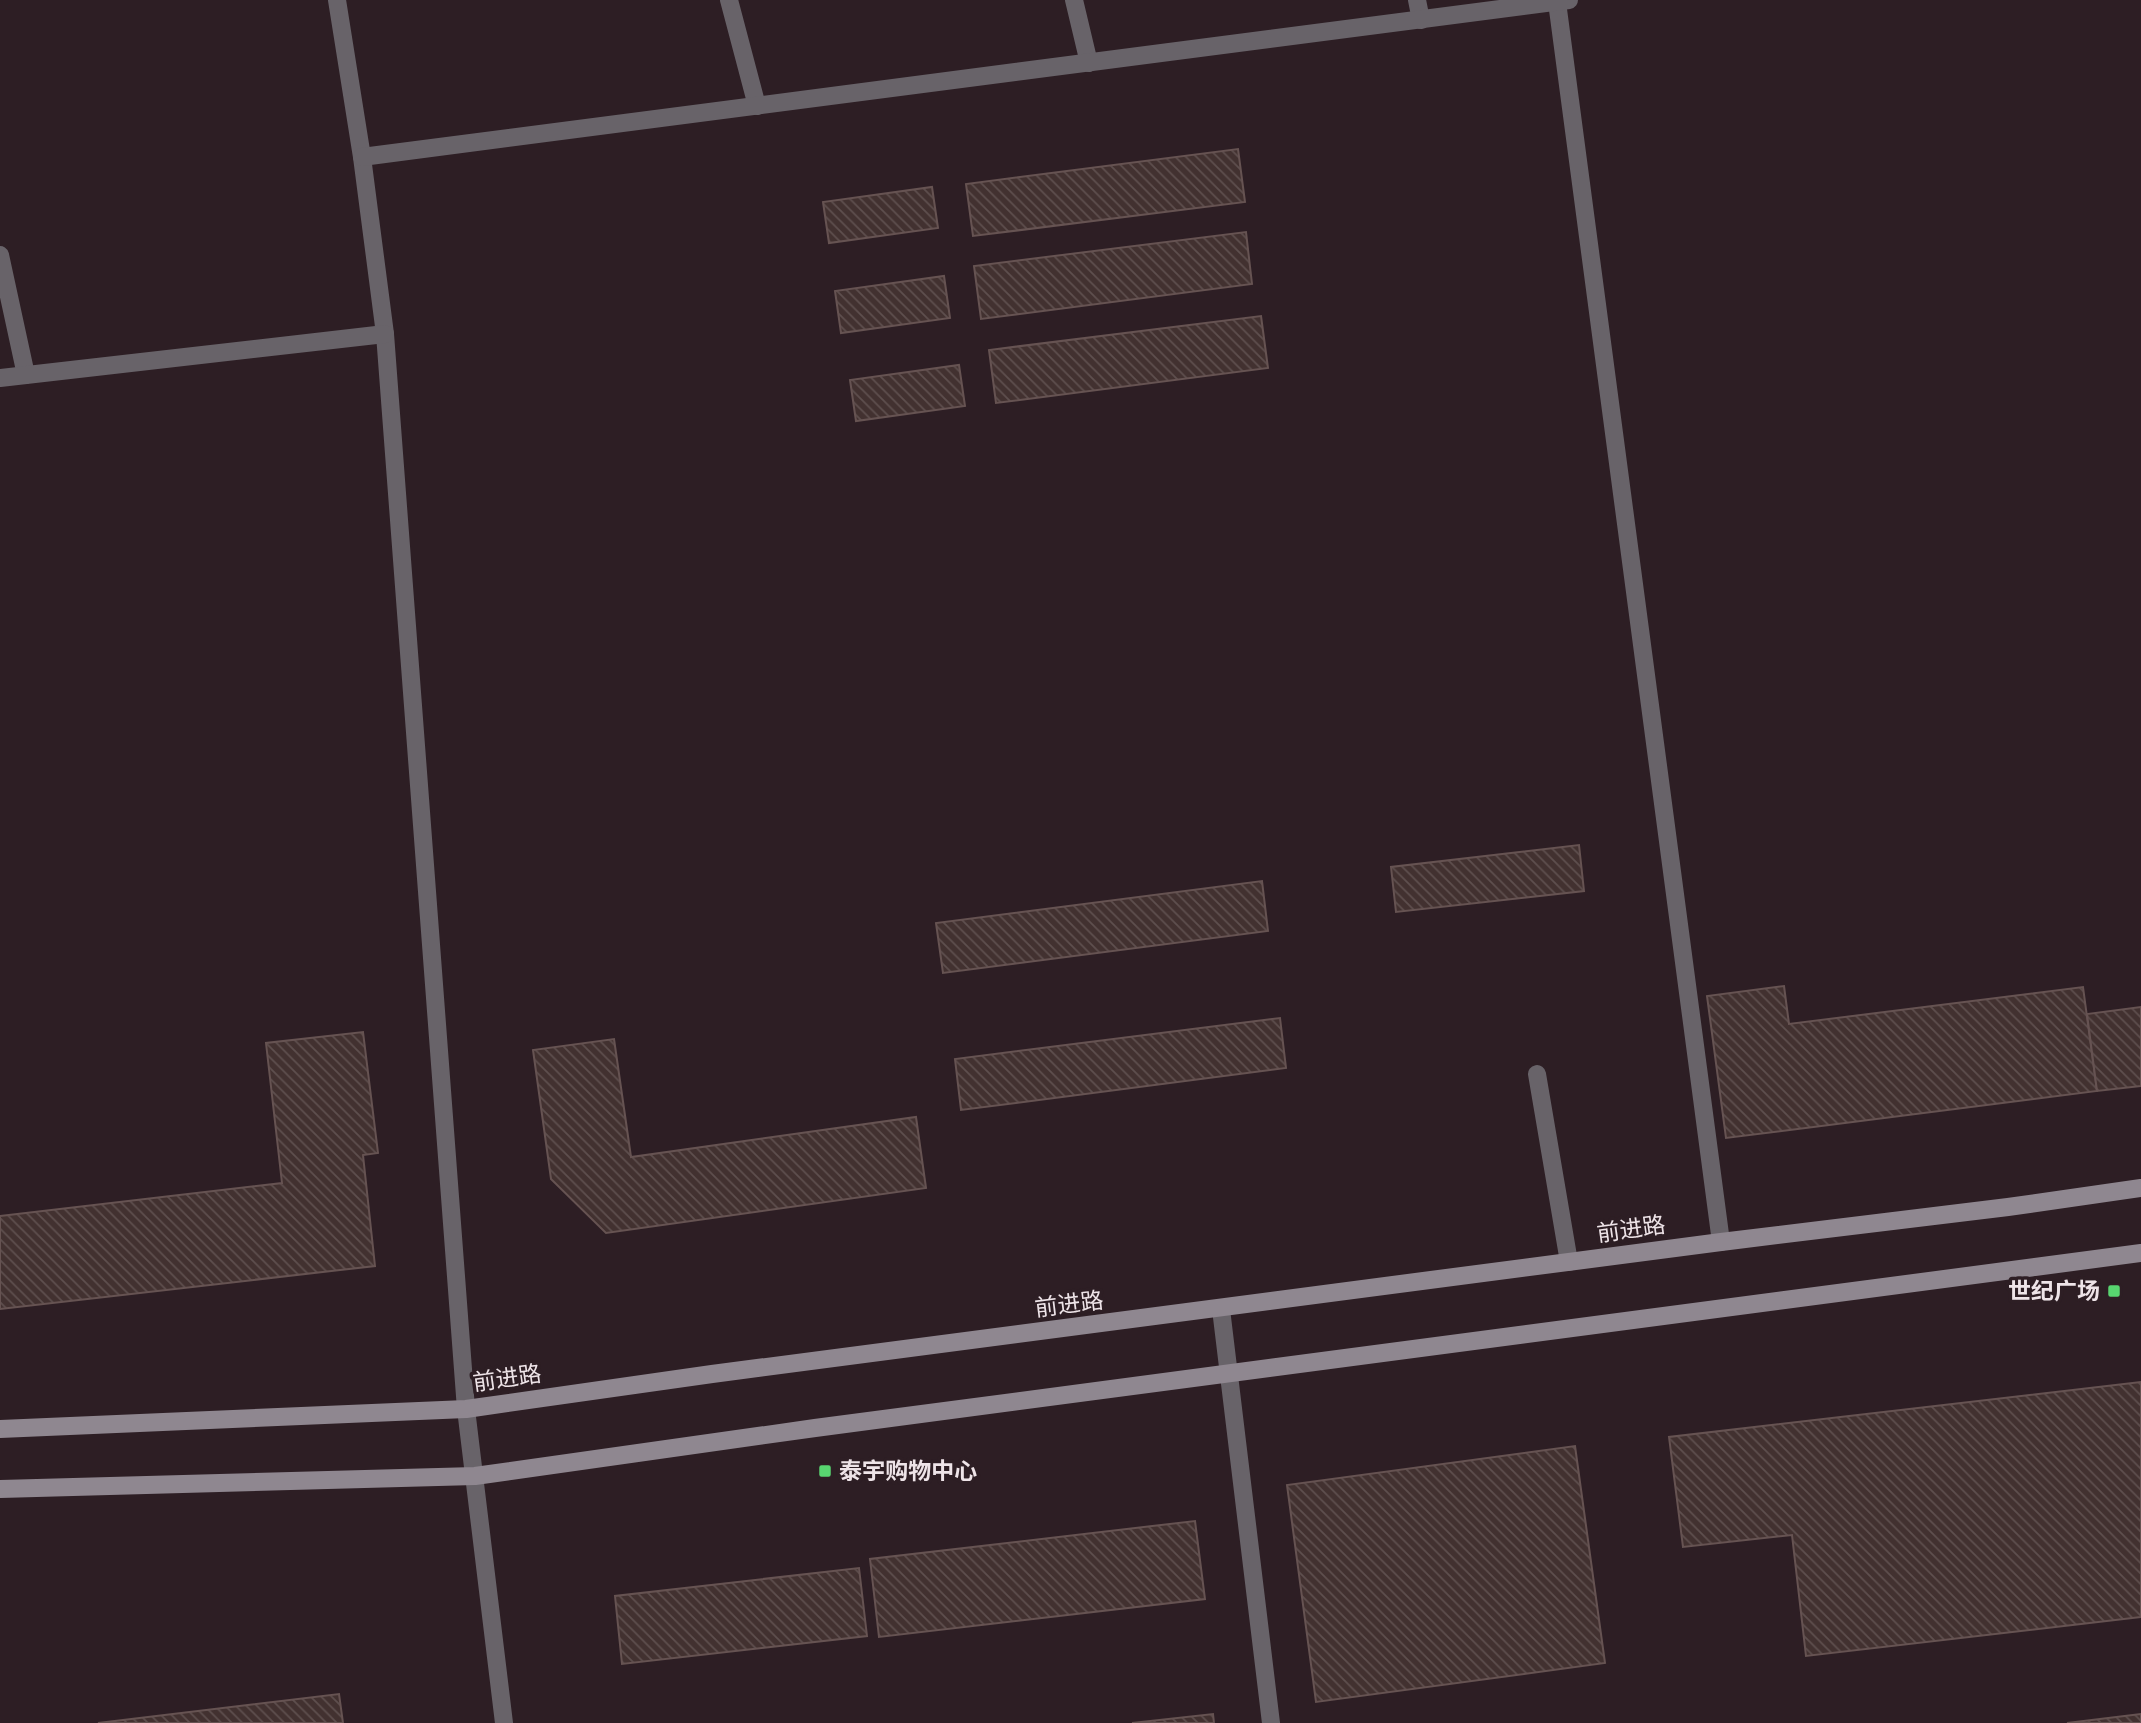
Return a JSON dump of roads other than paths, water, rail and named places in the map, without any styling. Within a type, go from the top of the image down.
[{"type":"main road","name":"前进路","points":[[0,1429],[466,1409],[712,1374],[2141,1188]]},
{"type":"main road","points":[[0,1489],[474,1476],[815,1428],[2141,1253]]},
{"type":"street","points":[[337,0],[362,157],[385,334],[466,1409],[504,1723]]},
{"type":"street","points":[[729,0],[757,106]]},
{"type":"street","points":[[1074,0],[1089,63]]},
{"type":"street","points":[[1416,0],[1421,20]]},
{"type":"street","points":[[362,157],[1563,1],[1721,1241]]},
{"type":"street","points":[[0,255],[26,375]]},
{"type":"street","points":[[0,378],[385,334]]},
{"type":"street","points":[[1537,1074],[1569,1262]]},
{"type":"street","points":[[1221,1309],[1271,1723]]},
{"type":"place","name":"世纪广场","points":[[2114,1291]]},
{"type":"place","name":"泰宇购物中心","points":[[825,1471]]}]
